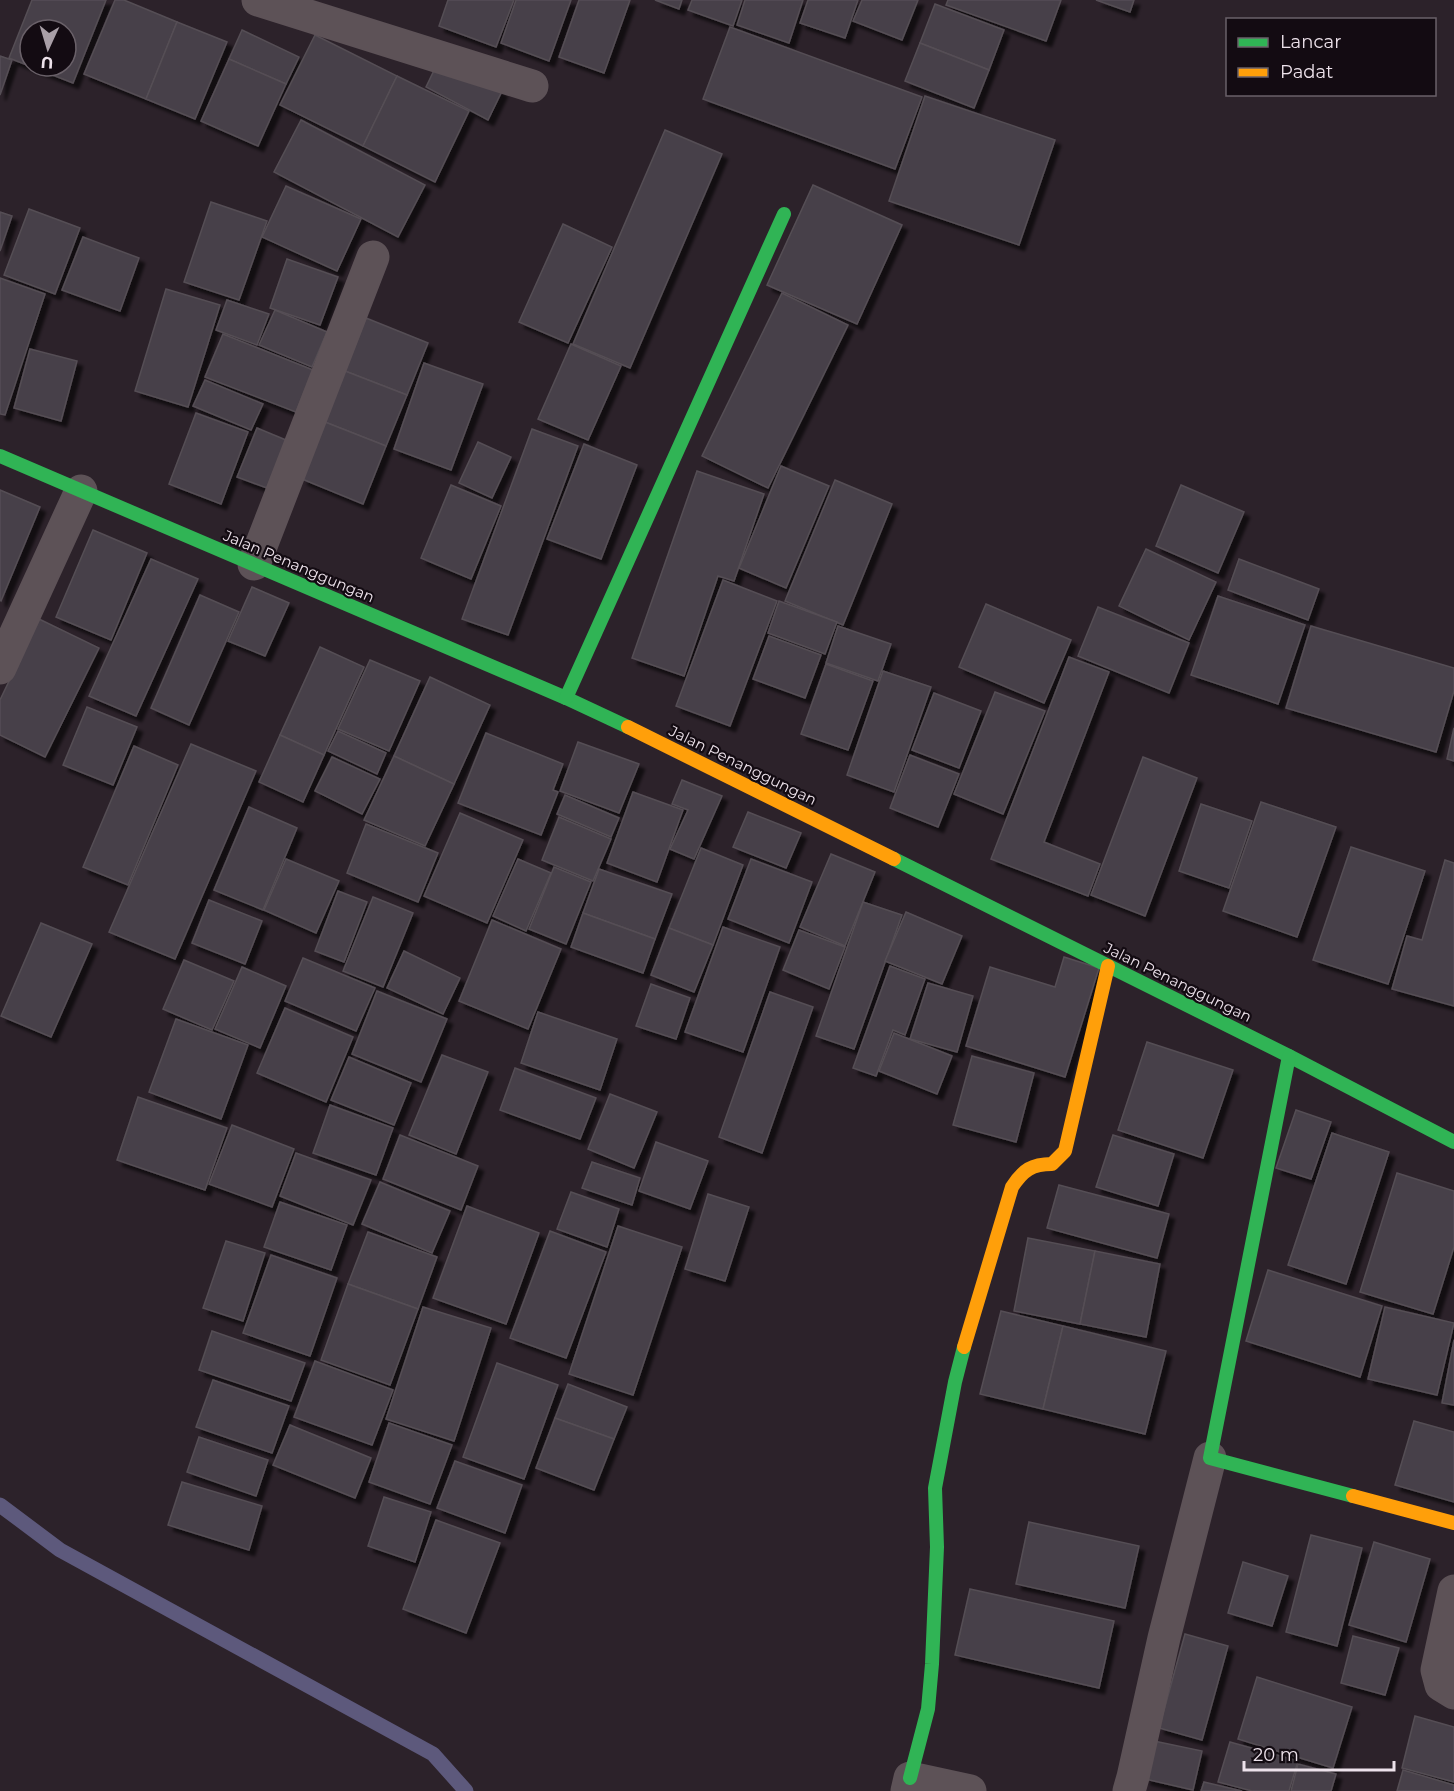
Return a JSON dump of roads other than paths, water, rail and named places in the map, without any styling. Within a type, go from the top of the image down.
[{"type":"street","points":[[258,0],[319,9],[532,86]]},
{"type":"street","points":[[566,698],[784,214]]},
{"type":"street","points":[[254,564],[373,257]]},
{"type":"street","name":"Jalan Penanggungan","points":[[0,456],[566,698],[688,756],[1289,1056],[1454,1142]]},
{"type":"street","points":[[0,668],[81,490]]},
{"type":"street","points":[[970,1791],[909,1784],[927,1709],[932,1664],[937,1546],[935,1488],[955,1382],[1012,1187],[1021,1172],[1033,1164],[1052,1164],[1065,1151],[1108,966]]},
{"type":"street","points":[[1129,1791],[1164,1638],[1210,1458],[1289,1056]]},
{"type":"street","points":[[1210,1458],[1454,1524]]},
{"type":"street","points":[[1454,1591],[1437,1671],[1441,1685],[1454,1693]]},
{"type":"waterway","points":[[0,1505],[60,1550],[433,1754],[466,1791]]}]
